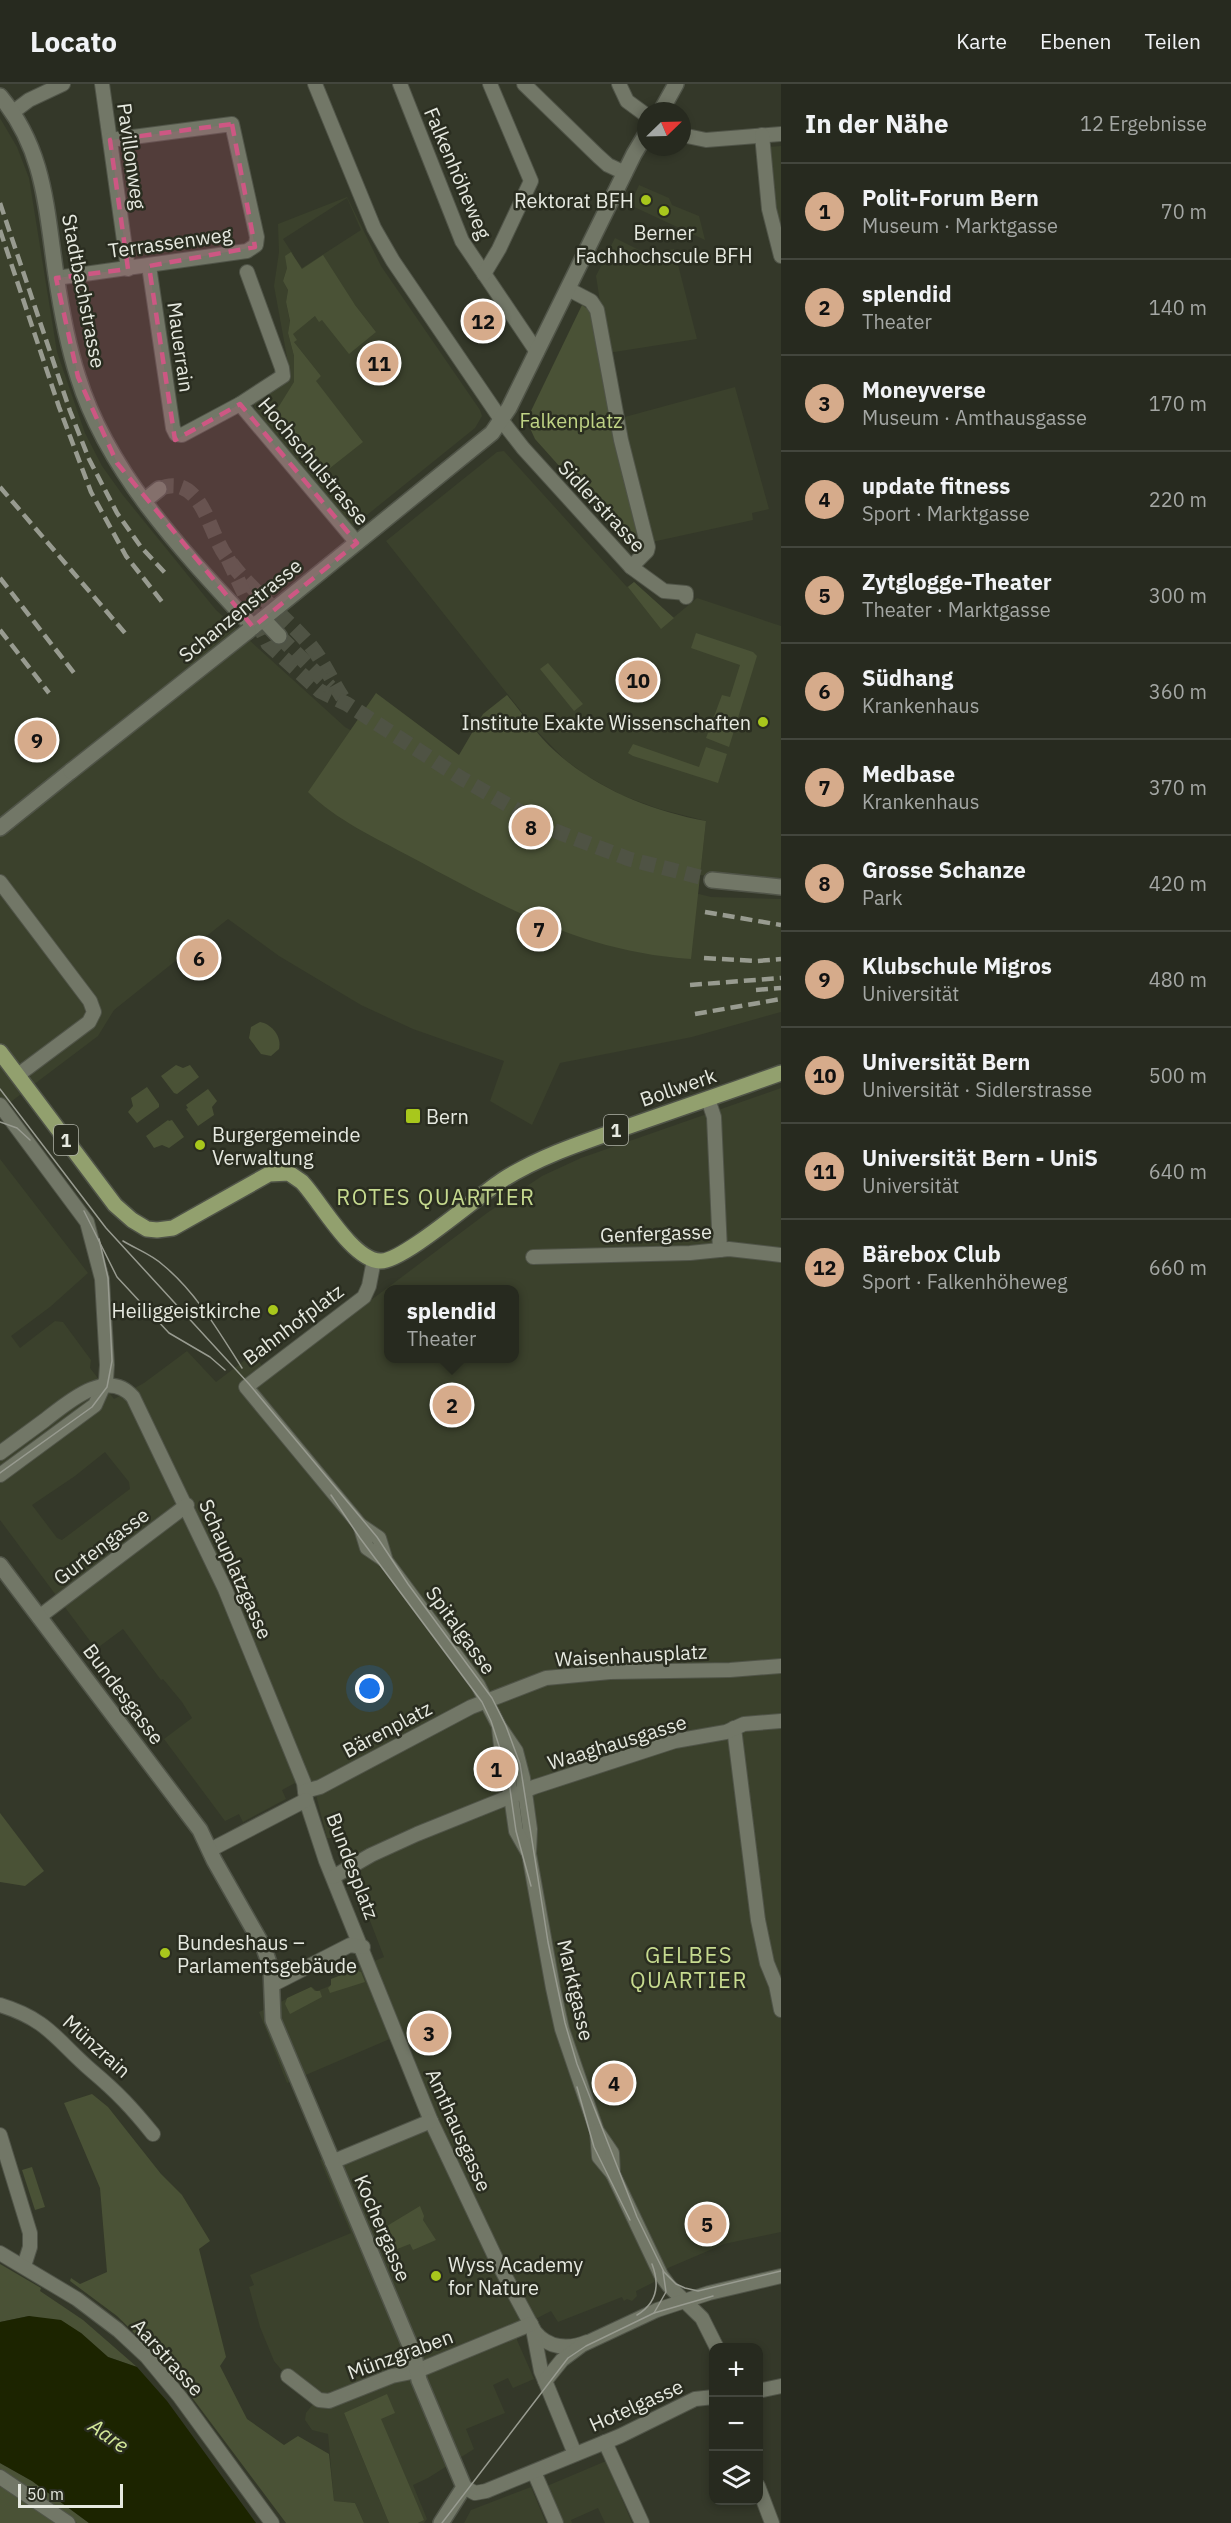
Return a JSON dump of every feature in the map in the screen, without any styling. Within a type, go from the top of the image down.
[{"type":"main road","points":[[666,102],[676,84]]},
{"type":"main road","name":"Stadtbachstrasse","points":[[0,96],[25,132],[40,173],[56,278],[70,349],[90,411],[110,452],[144,501],[255,626],[279,636]]},
{"type":"main road","points":[[502,421],[637,151]]},
{"type":"main road","name":"Schanzenstrasse","points":[[0,828],[478,446],[502,421]]},
{"type":"main road","points":[[144,501],[159,489]]},
{"type":"main road","points":[[712,880],[781,887]]},
{"type":"main road","name":"1","points":[[0,1052],[115,1205],[147,1229],[173,1228],[266,1176],[284,1172],[296,1176],[351,1243],[361,1253],[374,1260]]},
{"type":"main road","name":"Bollwerk","points":[[374,1260],[385,1261],[399,1256],[484,1192],[522,1168],[571,1147],[781,1073]]},
{"type":"main road","name":"Bundesgasse","points":[[0,1565],[201,1830],[210,1851]]},
{"type":"main road","points":[[210,1851],[264,1948],[270,1964],[272,1985]]},
{"type":"main road","name":"Kochergasse","points":[[272,1985],[273,2019],[414,2355],[417,2371],[464,2487]]},
{"type":"main road","points":[[441,2523],[464,2487]]},
{"type":"street","points":[[13,112],[29,100],[63,84]]},
{"type":"street","name":"Pavillonweg","points":[[102,84],[128,269]]},
{"type":"street","name":"Sidlerstrasse","points":[[315,84],[374,228],[393,261],[502,421],[523,448],[631,567],[664,591],[686,593],[686,597]]},
{"type":"street","name":"Falkenhöheweg","points":[[400,84],[462,241],[537,352]]},
{"type":"street","name":"Falkenhöheweg","points":[[484,274],[499,249],[531,181],[490,84]]},
{"type":"street","points":[[525,84],[608,165],[625,173]]},
{"type":"street","points":[[619,84],[627,101],[637,108]]},
{"type":"street","name":"Terrassenweg","points":[[56,278],[149,266],[255,247],[256,237],[232,124],[225,123],[110,140]]},
{"type":"street","points":[[691,137],[706,140],[781,134]]},
{"type":"street","points":[[762,135],[769,209],[781,256]]},
{"type":"street","name":"Mauerrain","points":[[149,266],[173,428],[176,434],[184,435],[240,404]]},
{"type":"street","points":[[240,404],[280,379],[284,374],[247,272]]},
{"type":"street","points":[[568,289],[591,302],[597,310],[621,440],[648,547],[647,551],[631,567]]},
{"type":"street","name":"Hochschulstrasse","points":[[240,404],[357,543]]},
{"type":"street","points":[[0,882],[90,1001],[94,1012],[89,1022],[18,1075]]},
{"type":"street","points":[[708,1099],[714,1117],[720,1250]]},
{"type":"street","points":[[0,1105],[87,1221],[102,1279],[107,1365],[104,1386],[92,1407],[0,1475]]},
{"type":"street","name":"Genfergasse","points":[[533,1257],[720,1250],[781,1255]]},
{"type":"street","name":"Bahnhofplatz","points":[[246,1387],[362,1299],[369,1286],[374,1260]]},
{"type":"street","points":[[0,1453],[78,1395],[104,1386]]},
{"type":"street","name":"Schauplatzgasse","points":[[104,1386],[124,1389],[133,1397],[186,1505],[225,1589],[304,1783],[305,1796]]},
{"type":"street","name":"Spitalgasse","points":[[246,1387],[360,1526],[379,1538],[386,1561],[487,1700],[499,1726]]},
{"type":"street","name":"Gurtengasse","points":[[39,1617],[186,1505]]},
{"type":"street","name":"Waisenhausplatz","points":[[487,1700],[543,1679],[566,1675],[781,1666]]},
{"type":"street","name":"Bärenplatz","points":[[305,1796],[465,1709],[487,1700]]},
{"type":"street","points":[[781,1721],[744,1724],[734,1728],[758,1920],[766,1963],[778,1985],[781,2010]]},
{"type":"street","points":[[499,1726],[502,1755]]},
{"type":"street","name":"Marktgasse","points":[[499,1726],[516,1751],[518,1794],[516,1832],[529,1854],[562,2029],[597,2131],[612,2153],[613,2174],[661,2275],[705,2322],[715,2343]]},
{"type":"street","name":"Waaghausgasse","points":[[333,1877],[371,1855],[518,1794],[675,1741],[726,1732],[734,1728]]},
{"type":"street","name":"Marktgasse","points":[[507,1775],[518,1794]]},
{"type":"street","name":"Bundesplatz","points":[[210,1851],[305,1796],[333,1877],[363,1947]]},
{"type":"street","name":"Bundesplatz","points":[[272,1985],[350,1945],[363,1947]]},
{"type":"street","name":"Amthausgasse","points":[[363,1947],[431,2121],[498,2263],[531,2324]]},
{"type":"street","name":"Münzrain","points":[[0,2005],[33,2018],[52,2031],[92,2071],[124,2097],[153,2134]]},
{"type":"street","points":[[332,2162],[431,2121]]},
{"type":"street","points":[[0,2135],[30,2234],[30,2247],[24,2266]]},
{"type":"street","name":"Aarstrasse","points":[[0,2253],[91,2309],[147,2357],[180,2397],[272,2523]]},
{"type":"street","points":[[531,2324],[540,2338],[554,2346],[570,2347],[587,2342],[665,2306],[781,2276]]},
{"type":"street","points":[[531,2324],[544,2381],[575,2454]]},
{"type":"street","name":"Münzgraben","points":[[288,2376],[319,2400],[325,2402],[392,2376],[417,2371],[531,2324]]},
{"type":"street","points":[[544,2381],[562,2360],[587,2342]]},
{"type":"street","points":[[763,2390],[781,2386]]},
{"type":"street","name":"Hotelgasse","points":[[464,2487],[475,2493],[486,2492],[605,2442],[695,2399],[709,2398]]},
{"type":"street","points":[[605,2442],[642,2523]]},
{"type":"street","points":[[534,2472],[556,2523]]},
{"type":"street","points":[[0,2477],[68,2523]]},
{"type":"street","points":[[763,2497],[772,2523]]},
{"type":"highlighted area","points":[[232,124],[255,247],[149,266],[175,440],[240,404],[357,543],[253,627],[117,463],[78,377],[56,278],[128,269],[110,140]]},
{"type":"shaded area","points":[[0,118],[17,147],[29,178],[57,352],[85,433],[102,466],[122,494],[216,610],[345,727],[592,867],[711,897],[781,899],[781,1012],[692,1037],[560,1063],[532,1125],[490,1101],[504,1061],[413,1029],[361,1005],[279,956],[228,919],[114,1010],[98,1036],[0,1110]]},
{"type":"shaded area","points":[[781,146],[781,233],[774,205],[769,147]]},
{"type":"shaded area","name":"Berner Fachhochscule BFH","points":[[639,185],[669,198],[672,205],[699,216],[705,240],[630,205]]},
{"type":"shaded area","points":[[347,197],[381,266],[482,416],[475,428],[352,527],[257,413],[254,406],[258,400],[291,379],[274,286],[279,252],[278,224]],"holes":[[[347,198],[361,230],[302,268],[296,259],[302,269],[355,305],[376,332],[315,316],[292,334],[294,342],[321,376],[315,381],[363,442],[294,382],[294,356],[288,333],[290,322],[286,302],[288,290],[283,281],[292,252],[283,239]]]},
{"type":"shaded area","points":[[615,238],[647,254],[674,249],[697,339],[608,353],[596,276]]},
{"type":"shaded area","points":[[735,387],[769,509],[752,513],[753,520],[652,542],[621,418]]},
{"type":"shaded area","points":[[504,451],[627,587],[634,582],[673,618],[697,598],[781,626],[781,887],[700,875],[706,821],[659,809],[621,795],[587,776],[564,759],[536,730],[386,541],[497,452]]},
{"type":"shaded area","points":[[781,1088],[781,2232],[724,2244],[668,2268],[654,2282],[636,2291],[637,2296],[632,2301],[627,2299],[624,2301],[622,2297],[558,2322],[551,2311],[518,2328],[517,2340],[534,2379],[513,2388],[508,2378],[493,2385],[505,2413],[466,2429],[474,2449],[413,2485],[427,2519],[424,2523],[418,2523],[423,2520],[380,2419],[344,2413],[389,2523],[364,2523],[355,2503],[334,2501],[328,2434],[312,2430],[305,2420],[306,2413],[316,2400],[285,2374],[274,2361],[260,2327],[249,2287],[254,2285],[250,2275],[351,2233],[320,2160],[419,2118],[421,2113],[392,2038],[287,2083],[259,2012],[312,1987],[317,1991],[327,1987],[331,1985],[331,1979],[384,1957],[347,1861],[332,1838],[327,1838],[313,1783],[295,1783],[282,1790],[286,1799],[243,1822],[239,1814],[225,1821],[164,1739],[192,1718],[182,1702],[163,1679],[161,1680],[123,1629],[96,1649],[0,1520],[0,1159],[88,1273],[50,1307],[11,1336],[20,1348],[55,1321],[63,1322],[91,1360],[90,1368],[114,1399],[144,1383],[187,1351],[216,1382],[253,1354],[270,1376],[384,1290],[384,1363],[519,1363],[519,1285],[391,1285],[487,1213],[542,1176],[581,1158]],"holes":[[[105,1452],[129,1482],[130,1489],[62,1540],[57,1538],[32,1505]]]},
{"type":"shaded area","points":[[606,2461],[632,2523],[605,2523],[598,2508],[571,2520],[572,2523],[562,2523],[547,2486]]},
{"type":"shaded area","points":[[531,2487],[546,2523],[464,2523],[471,2510]]},
{"type":"green space","points":[[291,252],[302,269],[323,255],[355,305],[376,332],[349,354],[322,320],[319,322],[315,316],[293,334],[297,340],[294,342],[321,376],[316,381],[363,442],[325,472],[276,411],[294,382],[294,356],[288,333],[290,321],[286,302],[288,290],[283,281],[287,268],[285,256]]},
{"type":"green space","name":"Falkenplatz","points":[[582,305],[592,312],[641,537],[631,546],[535,439],[529,426],[531,411]]},
{"type":"green space","points":[[634,582],[674,618],[661,629],[628,587]]},
{"type":"green space","points":[[696,633],[753,652],[757,656],[729,747],[706,738],[722,695],[730,697],[740,665],[691,648]]},
{"type":"green space","points":[[548,663],[583,704],[574,711],[540,669]]},
{"type":"green space","points":[[376,693],[459,755],[483,714],[507,695],[549,745],[589,777],[645,805],[706,821],[691,959],[652,955],[615,947],[545,924],[479,893],[370,835],[319,802],[308,792]]},
{"type":"green space","points":[[633,744],[699,767],[706,747],[727,754],[718,783],[633,756],[628,753]]},
{"type":"green space","points":[[260,1022],[272,1028],[279,1040],[279,1049],[271,1056],[261,1054],[249,1038],[251,1027]]},
{"type":"green space","points":[[176,1065],[183,1068],[190,1065],[199,1077],[177,1094],[161,1076]]},
{"type":"green space","points":[[147,1087],[159,1107],[137,1123],[128,1112],[133,1106],[131,1098]]},
{"type":"green space","points":[[208,1089],[217,1101],[212,1107],[214,1115],[198,1126],[186,1109],[188,1108],[186,1105]]},
{"type":"green space","points":[[168,1120],[172,1120],[184,1137],[169,1148],[162,1145],[154,1148],[146,1136]]},
{"type":"green space","points":[[0,1813],[44,1871],[25,1886],[0,1882]]},
{"type":"green space","points":[[355,1970],[361,1972],[365,1982],[330,1993],[328,1988],[331,1985],[331,1979]]},
{"type":"green space","points":[[311,1987],[315,1991],[320,1991],[322,1997],[290,2014],[285,2004],[287,1998]]},
{"type":"green space","points":[[92,2094],[108,2107],[161,2174],[182,2195],[210,2241],[199,2249],[226,2357],[220,2366],[247,2419],[284,2445],[298,2436],[329,2454],[334,2501],[355,2503],[364,2523],[286,2523],[170,2368],[117,2316],[70,2281],[71,2278],[80,2284],[107,2272],[100,2188],[64,2103]]},
{"type":"green space","points":[[32,2167],[45,2207],[35,2210],[22,2170]]},
{"type":"green space","points":[[420,2206],[424,2216],[423,2220],[436,2240],[413,2250],[410,2244],[392,2251],[382,2229]]},
{"type":"green space","points":[[0,2264],[41,2288],[40,2291],[83,2320],[137,2367],[108,2357],[81,2333],[29,2316],[0,2322]]},
{"type":"green space","points":[[387,2394],[395,2413],[381,2419],[424,2520],[418,2523],[389,2523],[344,2413]]},
{"type":"green space","points":[[0,2463],[32,2481],[89,2523],[77,2523],[0,2470]]},
{"type":"green space","points":[[0,2484],[57,2523],[0,2523]]},
{"type":"water","name":"Aare","points":[[29,2316],[61,2320],[81,2333],[108,2357],[137,2367],[167,2401],[256,2523],[89,2523],[32,2481],[0,2463],[0,2322]]},
{"type":"tunnel","points":[[159,489],[177,486],[193,495],[203,509],[228,559],[247,582],[310,645],[347,704]]},
{"type":"tunnel","points":[[228,559],[268,644],[320,691],[347,704],[461,778],[550,829],[629,859],[712,880]]},
{"type":"tunnel","points":[[279,636],[330,687]]},
{"type":"tram line","points":[[0,1089],[106,1228],[249,1384],[377,1537],[408,1584],[492,1698],[506,1726],[520,1764],[548,1942],[565,2023],[577,2064],[637,2217],[664,2272],[676,2284],[698,2291],[781,2271]]},
{"type":"tram line","points":[[0,1122],[17,1128],[30,1140]]},
{"type":"tram line","points":[[84,1211],[117,1277],[169,1333],[210,1357],[225,1370]]},
{"type":"tram line","points":[[0,1473],[92,1407],[107,1387],[112,1361],[108,1278],[99,1239]]},
{"type":"tram line","points":[[123,1241],[158,1261],[186,1287],[242,1368]]},
{"type":"tram line","points":[[331,1495],[360,1538],[482,1702],[502,1755]]},
{"type":"tram line","points":[[508,1775],[516,1831],[531,1886]]},
{"type":"tram line","points":[[577,2087],[594,2147],[630,2220]]},
{"type":"tram line","points":[[637,2315],[649,2305],[655,2293],[656,2279],[652,2264]]},
{"type":"tram line","points":[[654,2313],[666,2292],[663,2271]]},
{"type":"tram line","points":[[442,2523],[568,2358],[586,2346],[654,2313],[713,2296]]},
{"type":"railway","points":[[0,203],[70,411],[89,459],[117,513],[141,547],[167,575]]},
{"type":"railway","points":[[0,230],[59,407],[91,492],[126,556],[163,603]]},
{"type":"railway","points":[[0,487],[125,633]]},
{"type":"railway","points":[[0,578],[74,673]]},
{"type":"railway","points":[[0,630],[49,693]]},
{"type":"railway","points":[[705,912],[781,925]]},
{"type":"railway","points":[[704,958],[757,961],[781,959]]},
{"type":"railway","points":[[690,985],[781,978]]},
{"type":"railway","points":[[756,990],[781,988]]},
{"type":"railway","points":[[695,1014],[781,999]]},
{"type":"place","name":"Rektorat BFH","points":[[646,200]]},
{"type":"place","name":"Berner Fachhochscule BFH","points":[[664,211]]},
{"type":"place","name":"Bärebox Club","points":[[483,321]]},
{"type":"place","name":"Universität Bern - UniS","points":[[379,363]]},
{"type":"place","name":"Universität Bern","points":[[638,680]]},
{"type":"place","name":"Institute Exakte Wissenschaften","points":[[763,722]]},
{"type":"place","name":"Klubschule Migros","points":[[37,740]]},
{"type":"place","name":"Grosse Schanze","points":[[531,827]]},
{"type":"place","name":"Medbase","points":[[539,929]]},
{"type":"place","name":"Südhang","points":[[199,958]]},
{"type":"place","name":"Bern","points":[[413,1116]]},
{"type":"place","name":"Burgergemeinde Verwaltung","points":[[200,1145]]},
{"type":"place","name":"Heiliggeistkirche","points":[[273,1310]]},
{"type":"place","name":"splendid","points":[[452,1405]]},
{"type":"place","name":"Polit-Forum Bern","points":[[496,1769]]},
{"type":"place","name":"Bundeshaus – Parlamentsgebäude","points":[[165,1953]]},
{"type":"place","name":"Moneyverse","points":[[429,2033]]},
{"type":"place","name":"update fitness","points":[[614,2083]]},
{"type":"place","name":"Zytglogge-Theater","points":[[707,2224]]},
{"type":"place","name":"Wyss Academy for Nature","points":[[436,2276]]},
{"type":"district","name":"ROTES QUARTIER","points":[[436,1196]]},
{"type":"district","name":"GELBES QUARTIER","points":[[689,1967]]}]
